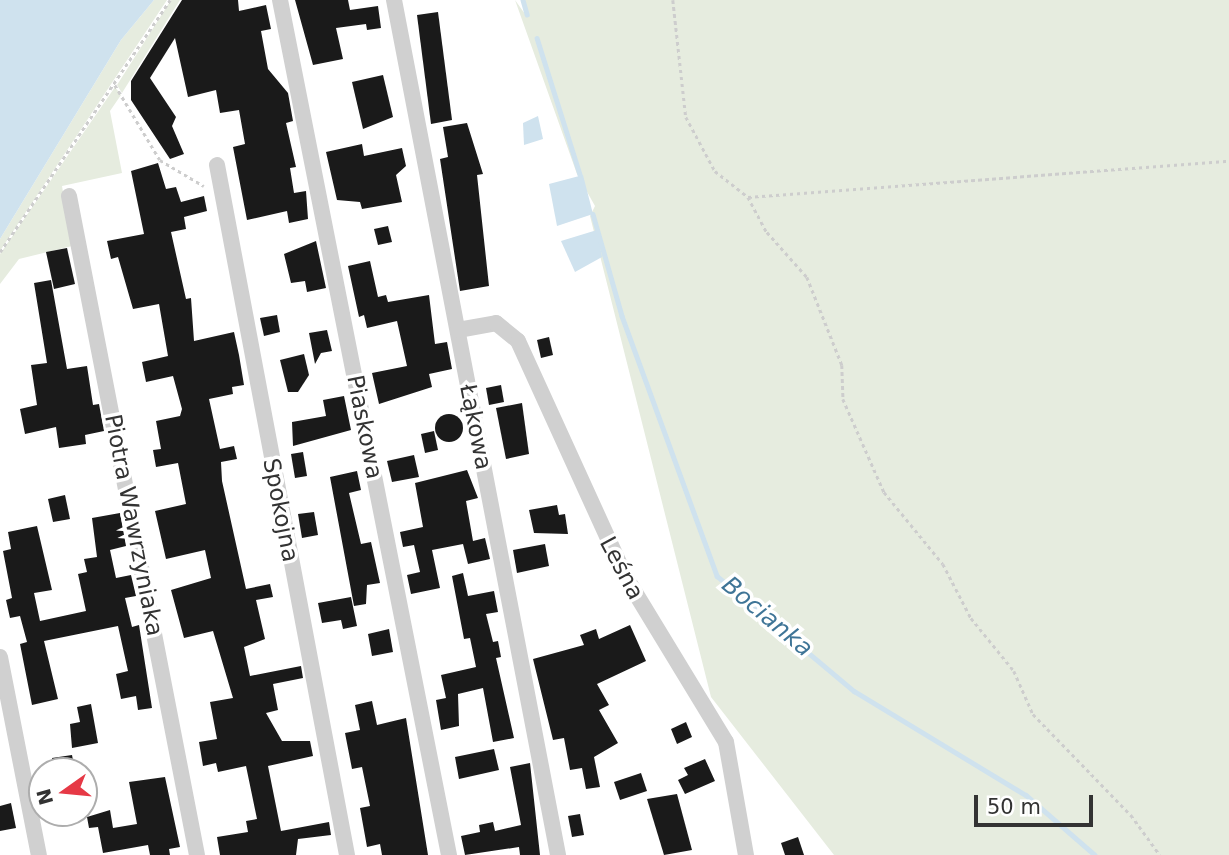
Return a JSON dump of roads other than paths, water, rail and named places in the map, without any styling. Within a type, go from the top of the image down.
[{"type":"street","name":"Piaskowa","points":[[280,0],[449,855]]},
{"type":"street","name":"Łąkowa","points":[[394,0],[558,855]]},
{"type":"street","name":"Spokojna","points":[[217,165],[347,855]]},
{"type":"street","name":"Piotra Wawrzyniaka","points":[[69,195],[197,855]]},
{"type":"street","name":"Leśna","points":[[458,330],[496,323],[518,341],[614,555],[726,742],[746,855]]},
{"type":"street","points":[[0,657],[40,855]]},
{"type":"water","points":[[0,0],[154,0],[121,40],[0,239]]},
{"type":"water","points":[[538,116],[543,139],[524,145],[523,123]]},
{"type":"water","points":[[583,175],[593,214],[557,226],[549,184]]},
{"type":"water","points":[[597,230],[602,257],[575,272],[561,241]]},
{"type":"waterway","name":"Bocianka","points":[[523,0],[527,14]]},
{"type":"waterway","name":"Bocianka","points":[[537,38],[580,174]]},
{"type":"waterway","name":"Bocianka","points":[[593,214],[622,316],[717,576],[854,691],[1026,795],[1095,855]]}]
